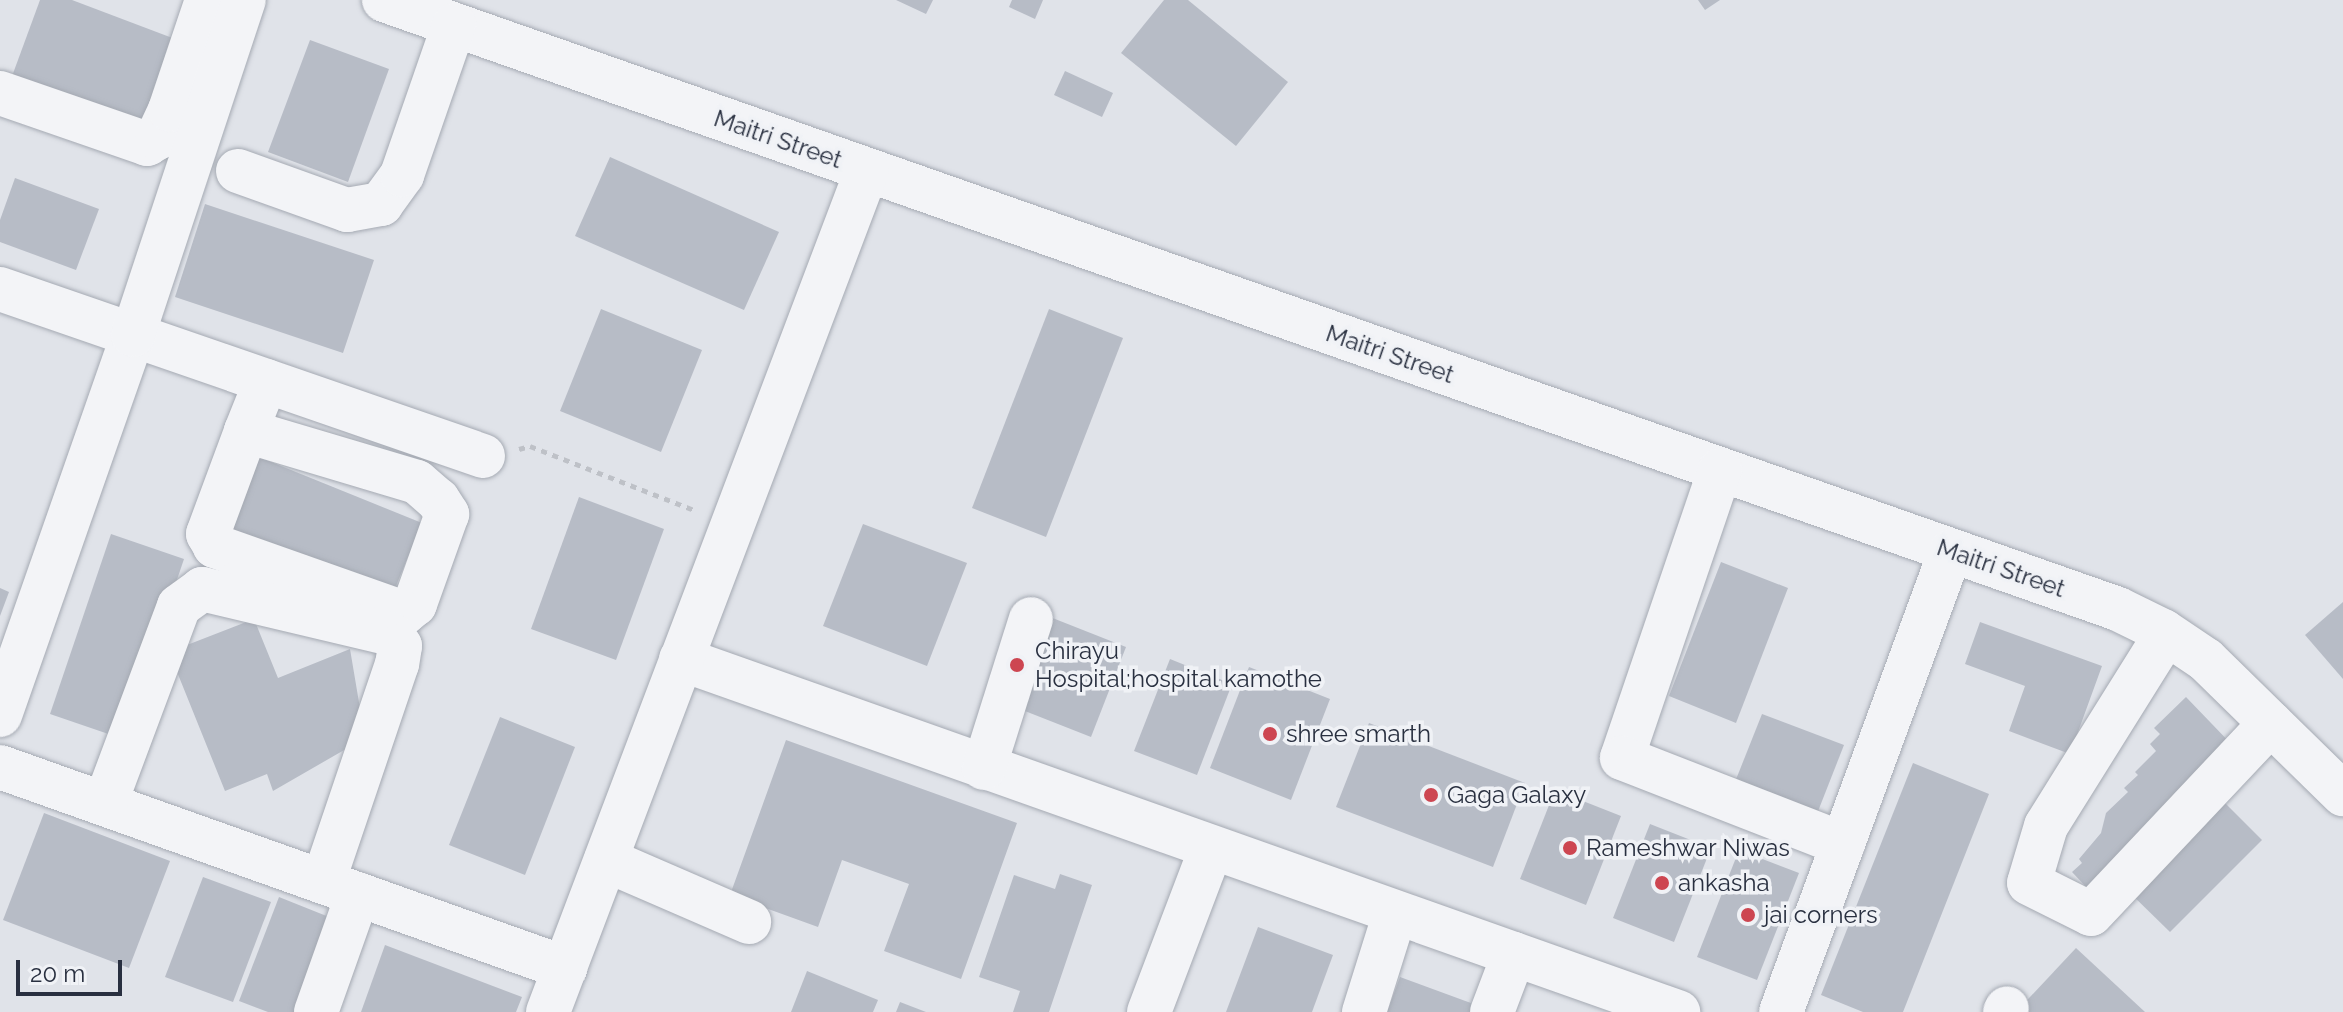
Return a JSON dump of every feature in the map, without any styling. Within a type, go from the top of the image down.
[{"type":"street","points":[[0,93],[147,144],[157,138],[170,110],[207,0]]},
{"type":"street","points":[[0,715],[133,335],[244,0]]},
{"type":"street","name":"Maitri Street","points":[[384,0],[2118,609],[2166,634],[2206,660],[2343,794]]},
{"type":"street","points":[[238,171],[347,210],[381,204],[402,175],[454,25]]},
{"type":"street","points":[[548,1012],[867,170]]},
{"type":"street","points":[[0,289],[483,456]]},
{"type":"street","points":[[246,431],[417,482],[438,500],[447,514],[415,604],[404,613],[215,546],[208,534],[246,431],[266,381]]},
{"type":"street","points":[[1720,470],[1622,758],[1843,844]]},
{"type":"street","points":[[1781,1012],[1951,551]]},
{"type":"street","points":[[105,804],[179,606],[202,589],[391,634],[400,646],[397,664],[340,888],[316,1012]]},
{"type":"street","points":[[984,768],[1031,619]]},
{"type":"street","points":[[2166,634],[2046,826],[2029,883],[2091,914],[2271,723]]},
{"type":"street","points":[[681,659],[1678,1012]]},
{"type":"street","points":[[0,767],[565,968]]},
{"type":"street","points":[[1149,1012],[1211,849]]},
{"type":"street","points":[[606,860],[749,922]]},
{"type":"street","points":[[1364,1012],[1395,913]]},
{"type":"street","points":[[1492,1012],[1514,954]]},
{"type":"path","points":[[483,456],[530,446],[732,525]]},
{"type":"building","points":[[40,0],[72,0],[183,42],[149,131],[11,79]]},
{"type":"building","points":[[896,0],[933,0],[926,14]]},
{"type":"building","points":[[1012,0],[1043,0],[1035,19],[1009,7]]},
{"type":"building","points":[[1164,0],[1188,0],[1288,82],[1236,146],[1121,53]]},
{"type":"building","points":[[1698,0],[1720,0],[1705,10]]},
{"type":"building","points":[[310,40],[389,69],[348,182],[268,152]]},
{"type":"building","points":[[1065,71],[1113,93],[1102,117],[1054,95]]},
{"type":"building","points":[[610,157],[779,232],[744,310],[575,236]]},
{"type":"building","points":[[15,178],[99,209],[76,270],[0,242],[0,220]]},
{"type":"building","points":[[205,204],[374,260],[343,353],[175,297]]},
{"type":"building","points":[[601,309],[702,350],[661,452],[560,411]]},
{"type":"building","points":[[1049,309],[1123,338],[1046,537],[972,508]]},
{"type":"building","points":[[254,455],[422,523],[391,598],[224,530]]},
{"type":"building","points":[[579,497],[664,529],[616,660],[531,629]]},
{"type":"building","points":[[863,524],[967,563],[927,666],[823,626]]},
{"type":"building","points":[[111,534],[184,559],[123,739],[50,714]]},
{"type":"building","points":[[1721,562],[1788,588],[1736,723],[1669,696]]},
{"type":"building","points":[[0,588],[9,592],[0,616]]},
{"type":"building","points":[[2343,602],[2343,679],[2305,635]]},
{"type":"building","points":[[1050,617],[1126,647],[1091,737],[1015,707]]},
{"type":"building","points":[[254,619],[278,678],[350,649],[365,738],[273,791],[267,774],[225,791],[169,652]]},
{"type":"building","points":[[1980,622],[2102,666],[2070,754],[2009,731],[2025,686],[1965,664]]},
{"type":"building","points":[[1170,659],[1232,684],[1197,775],[1134,751]]},
{"type":"building","name":"shree smarth","points":[[1249,667],[1330,699],[1291,800],[1210,768]]},
{"type":"building","points":[[2186,697],[2236,749],[2089,890],[2072,872],[2082,863],[2079,859],[2101,833],[2106,813],[2128,792],[2124,788],[2156,751],[2150,744],[2160,734],[2154,728]]},
{"type":"building","points":[[1762,714],[1844,745],[1813,824],[1731,792]]},
{"type":"building","points":[[500,717],[575,747],[525,875],[449,845]]},
{"type":"building","name":"Gaga Galaxy","points":[[1369,723],[1525,783],[1493,867],[1336,807]]},
{"type":"building","points":[[786,740],[1017,823],[961,979],[884,951],[909,884],[842,860],[818,927],[730,895]]},
{"type":"building","points":[[1913,763],[1989,794],[1903,1012],[1863,1012],[1821,995]]},
{"type":"building","name":"Rameshwar Niwas","points":[[1555,790],[1621,816],[1586,905],[1520,879]]},
{"type":"building","points":[[2219,797],[2262,840],[2170,932],[2127,890]]},
{"type":"building","points":[[44,813],[170,861],[129,968],[3,920]]},
{"type":"building","name":"ankasha","points":[[1650,824],[1711,848],[1674,942],[1613,918]]},
{"type":"building","name":"jai corners","points":[[1739,850],[1799,873],[1757,980],[1697,957]]},
{"type":"building","points":[[1060,874],[1092,885],[1049,1012],[1013,1012],[1020,991],[979,977],[1014,875],[1055,889]]},
{"type":"building","points":[[203,877],[271,902],[233,1002],[165,977]]},
{"type":"building","points":[[279,897],[344,923],[309,1012],[268,1012],[239,1001]]},
{"type":"building","points":[[1258,927],[1333,955],[1312,1012],[1226,1012]]},
{"type":"building","points":[[385,945],[522,997],[516,1012],[361,1012]]},
{"type":"building","points":[[2076,948],[2145,1012],[2016,1012]]},
{"type":"building","points":[[807,971],[878,1000],[873,1012],[791,1012]]},
{"type":"building","points":[[1400,977],[1479,1006],[1477,1012],[1387,1012]]},
{"type":"building","points":[[900,1002],[926,1012],[896,1012]]},
{"type":"place","name":"Chirayu Hospital;hospital kamothe","points":[[1017,665]]},
{"type":"place","name":"shree smarth","points":[[1270,734]]},
{"type":"place","name":"Gaga Galaxy","points":[[1431,795]]},
{"type":"place","name":"Rameshwar Niwas","points":[[1570,848]]},
{"type":"place","name":"ankasha","points":[[1662,883]]},
{"type":"place","name":"jai corners","points":[[1748,915]]}]
